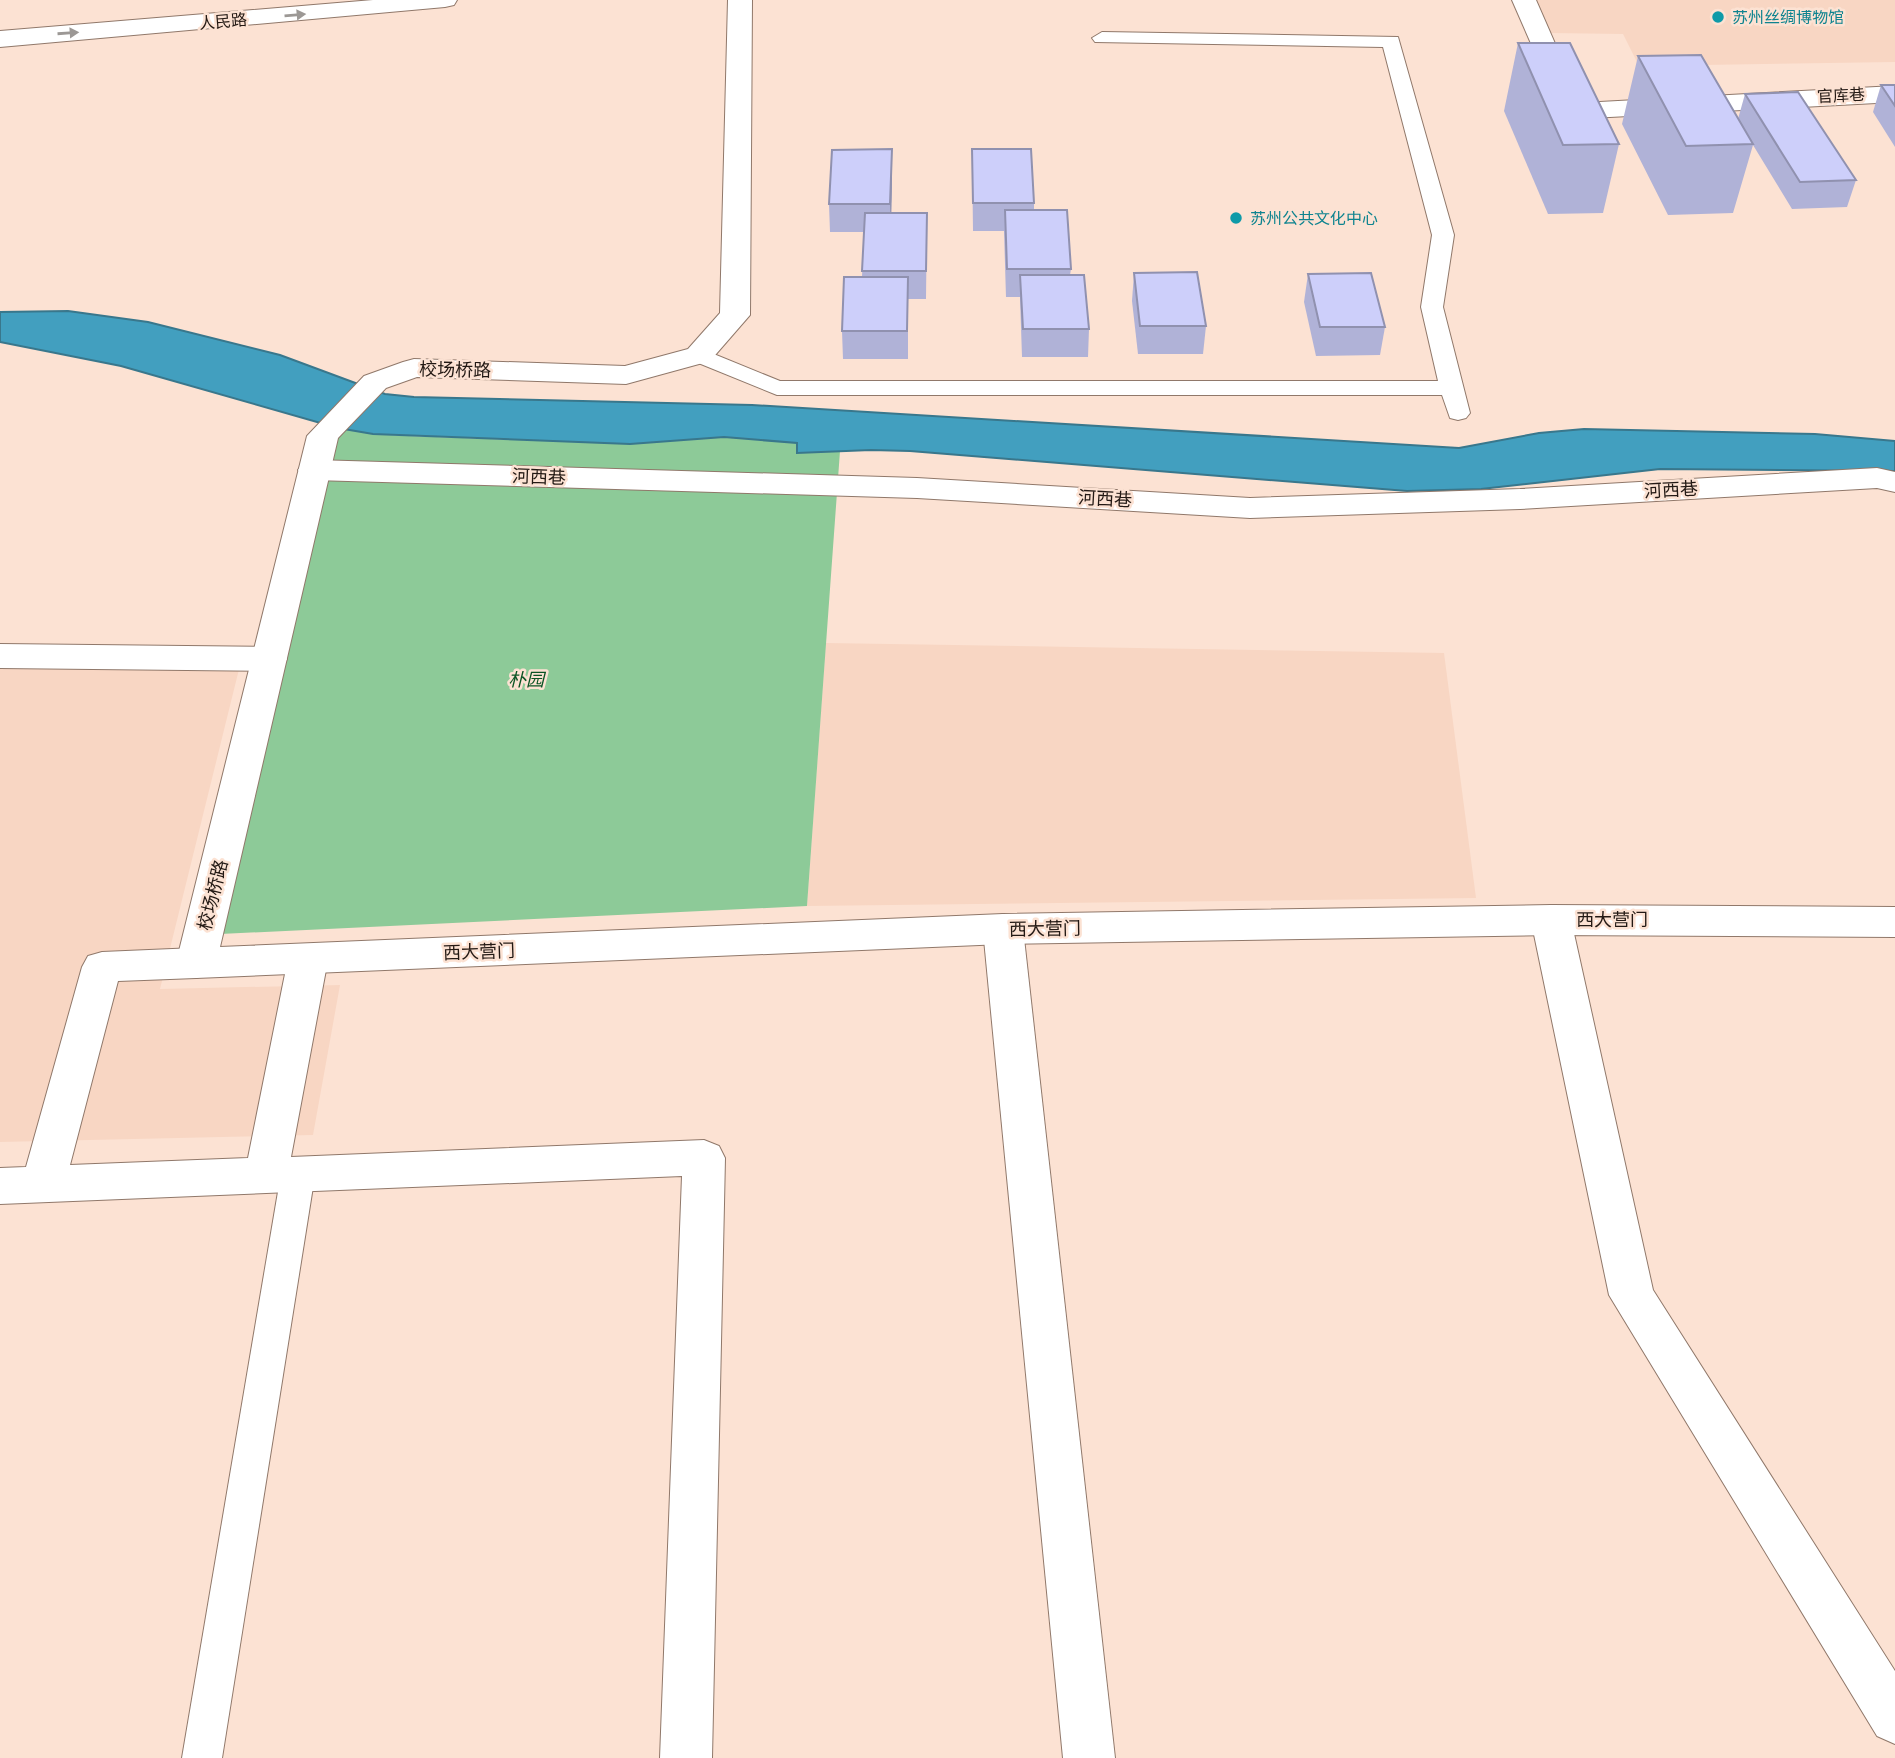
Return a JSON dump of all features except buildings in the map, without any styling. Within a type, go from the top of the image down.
[{"type":"street","name":"人民路","points":[[0,16],[207,0]]},
{"type":"street","name":"人民路","points":[[0,39],[445,0]]},
{"type":"street","points":[[699,355],[735,315],[740,0]]},
{"type":"street","name":"官库巷","points":[[1524,0],[1572,111],[1895,94]]},
{"type":"street","name":"校场桥路","points":[[196,963],[323,436],[375,382],[414,368],[626,376],[699,355]]},
{"type":"street","name":"河西巷","points":[[314,470],[917,488],[1250,508],[1520,499],[1877,478],[1895,482]]},
{"type":"street","points":[[0,656],[270,659]]},
{"type":"street","points":[[1552,920],[1632,1295],[1895,1718]]},
{"type":"street","name":"西大营门","points":[[43,1185],[102,967],[1003,929],[1552,920],[1895,922]]},
{"type":"street","points":[[1003,929],[1089,1758]]},
{"type":"street","points":[[282,1175],[308,959]]},
{"type":"street","points":[[0,1186],[704,1158],[686,1758]]},
{"type":"lane","points":[[1102,38],[1391,41],[1443,235],[1432,307],[1458,413]]},
{"type":"lane","points":[[699,355],[777,388],[1452,388]]},
{"type":"lane","points":[[202,1758],[282,1175]]},
{"type":"shaded area","name":"苏州丝绸博物馆","points":[[1532,0],[1895,0],[1895,62],[1639,66],[1623,34],[1549,33]]},
{"type":"shaded area","points":[[826,643],[1444,653],[1476,898],[807,906]]},
{"type":"shaded area","points":[[244,649],[160,989],[340,985],[313,1135],[0,1142],[0,652]]},
{"type":"green space","name":"朴园","points":[[338,428],[409,436],[630,444],[724,437],[797,443],[797,453],[840,451],[807,906],[220,934]]},
{"type":"water","points":[[68,311],[148,322],[280,355],[385,394],[414,397],[752,405],[1459,448],[1539,433],[1584,429],[1815,434],[1895,441],[1895,471],[1660,469],[1481,489],[1407,491],[910,451],[797,453],[797,443],[724,437],[630,444],[373,434],[338,428],[121,366],[0,342],[0,312]]},
{"type":"place","name":"苏州丝绸博物馆","points":[[1718,17]]},
{"type":"place","name":"苏州公共文化中心","points":[[1236,218]]}]
